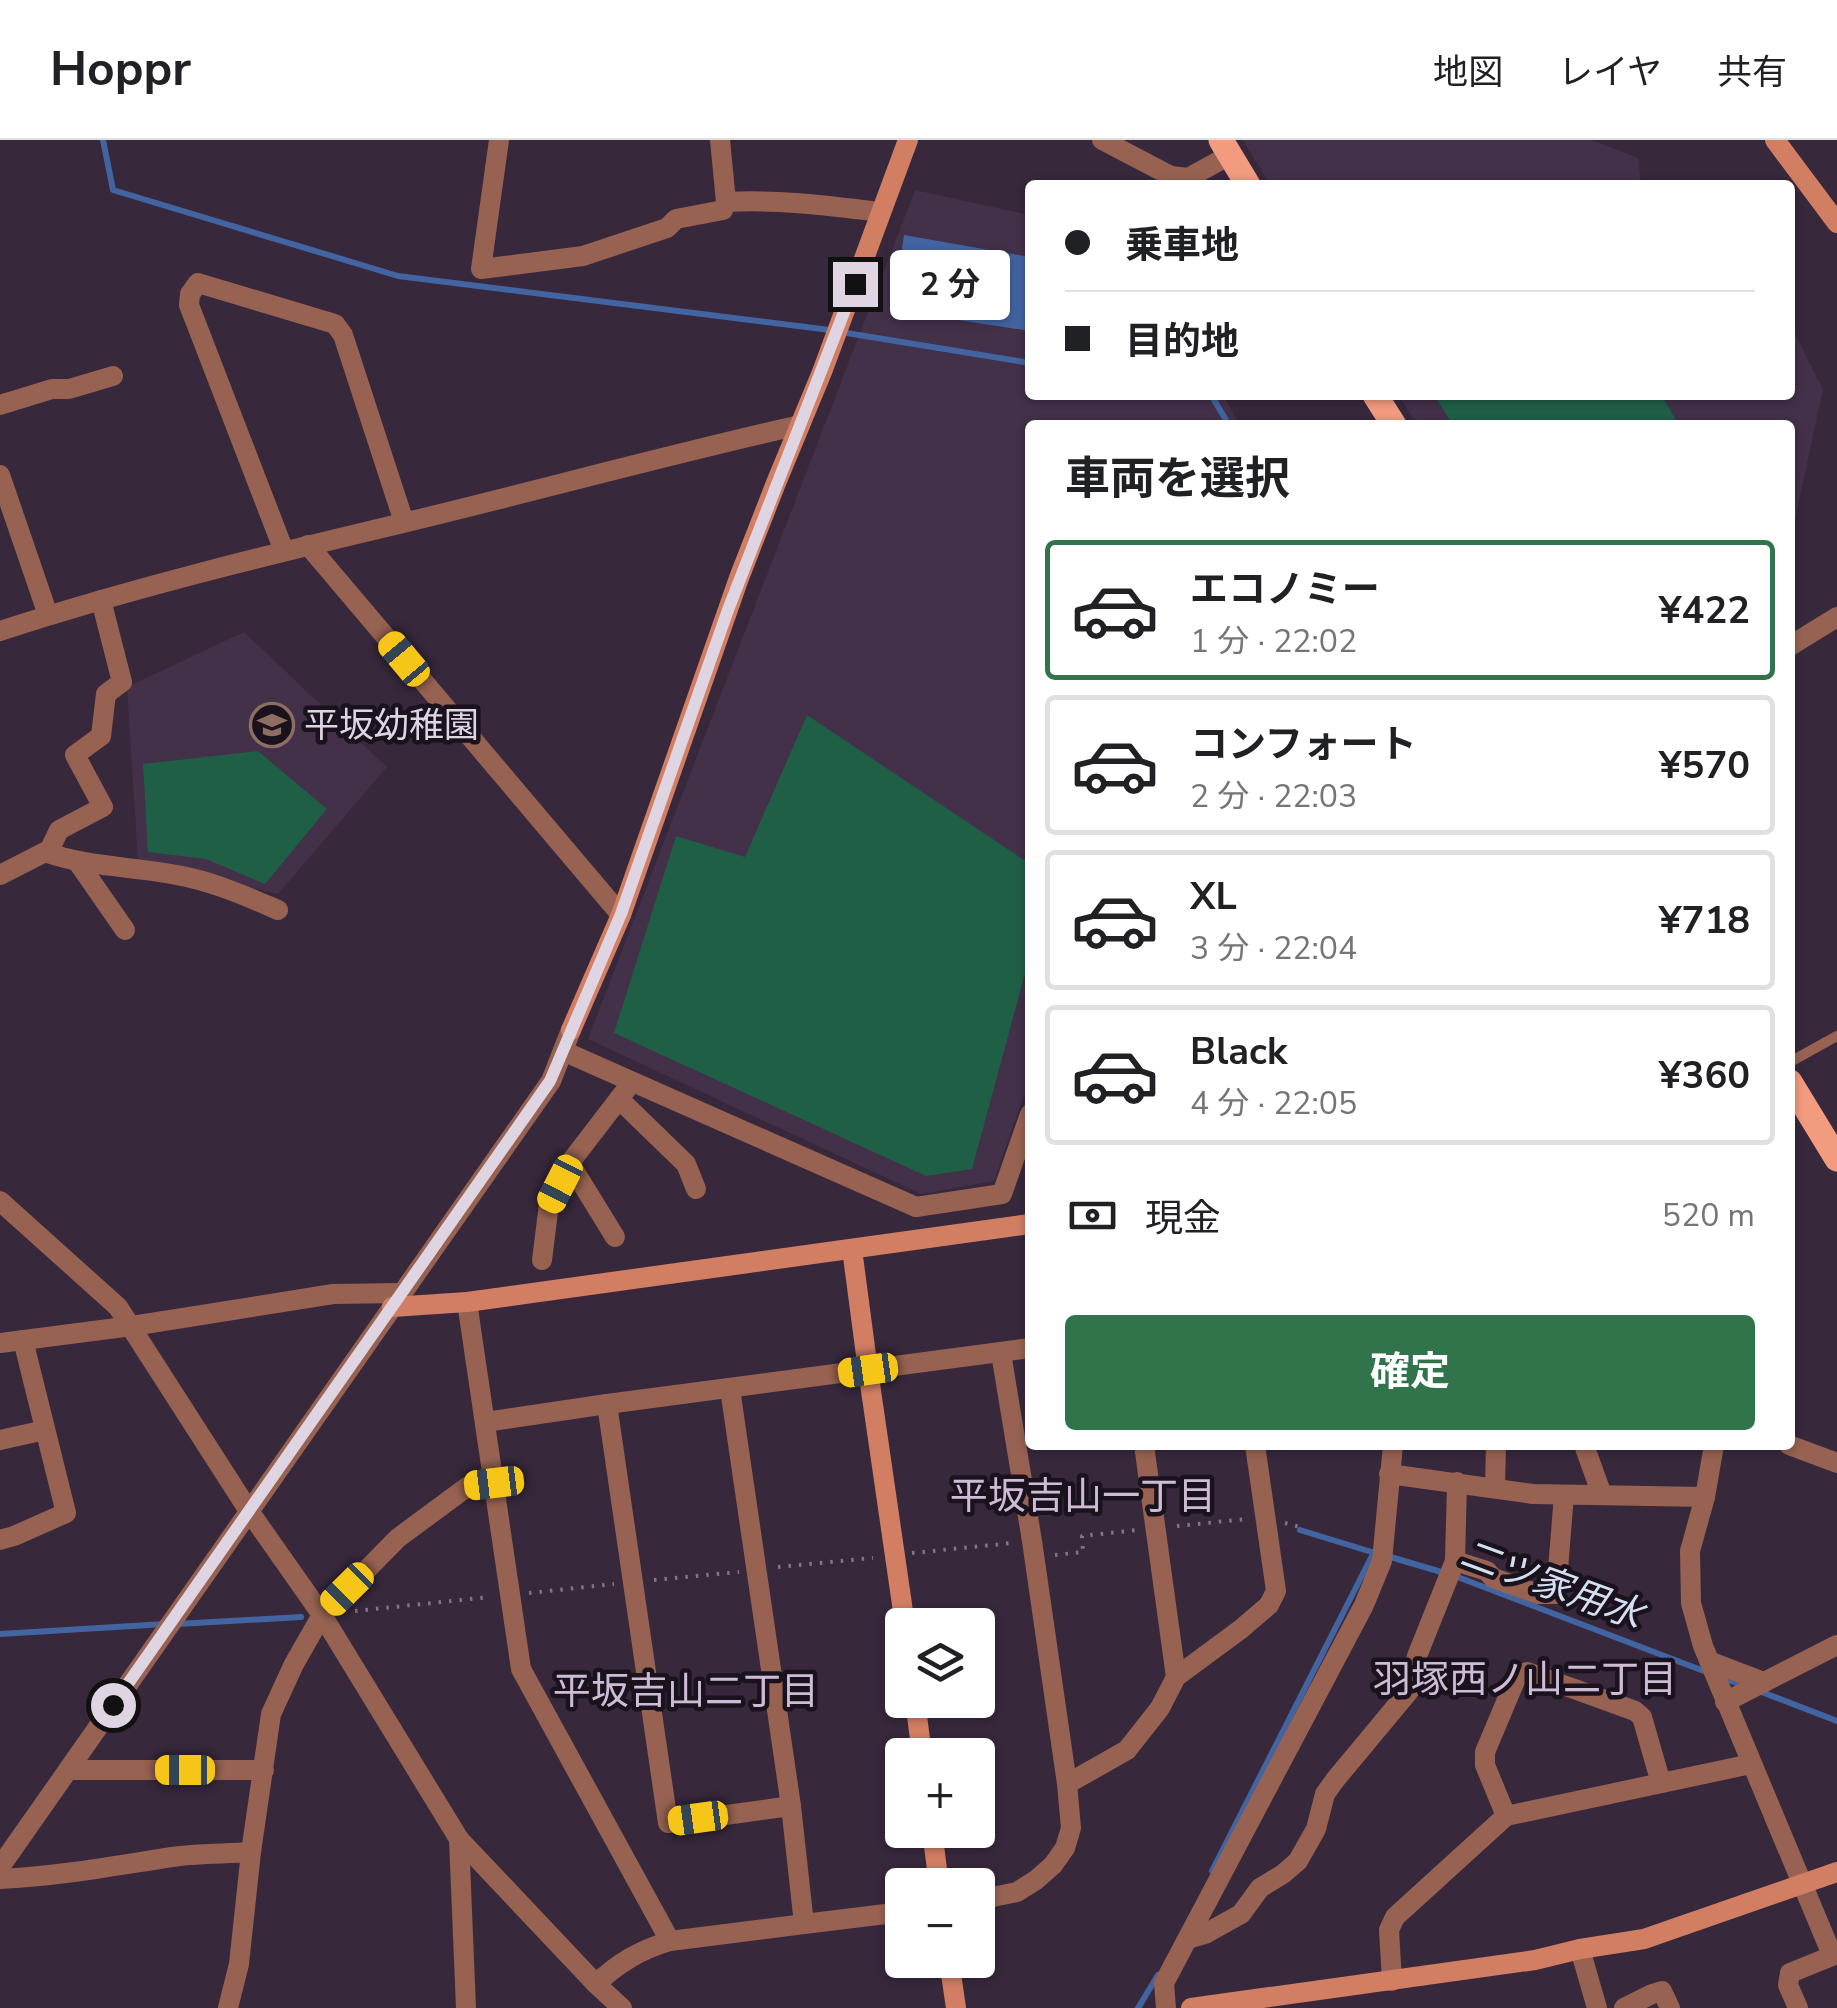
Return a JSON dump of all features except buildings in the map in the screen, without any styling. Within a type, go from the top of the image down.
[{"type":"main road","points":[[1225,148],[1245,180]]},
{"type":"main road","points":[[1795,1090],[1837,1159]]},
{"type":"street","points":[[499,140],[481,268],[584,256],[648,236],[667,228],[676,219],[723,210],[726,202],[720,140]]},
{"type":"street","points":[[0,1867],[550,1081],[621,914],[728,610],[908,140]]},
{"type":"street","points":[[1102,140],[1177,180],[1188,178],[1225,148]]},
{"type":"street","points":[[1775,140],[1837,223]]},
{"type":"street","points":[[726,202],[764,200],[881,212]]},
{"type":"street","points":[[284,551],[189,305],[190,294],[198,283],[335,324],[343,335],[404,522]]},
{"type":"street","points":[[0,405],[113,376]]},
{"type":"street","points":[[0,631],[284,551],[800,425]]},
{"type":"street","points":[[0,476],[48,615]]},
{"type":"street","points":[[308,545],[621,914]]},
{"type":"street","points":[[48,853],[59,830],[103,808],[75,756],[101,736],[106,694],[122,682],[101,600]]},
{"type":"street","points":[[1795,643],[1837,617]]},
{"type":"street","points":[[0,875],[46,852],[77,861],[188,877],[278,910]]},
{"type":"street","points":[[77,861],[125,930]]},
{"type":"street","points":[[563,1052],[626,1091],[916,1208],[1002,1194],[1025,1128]]},
{"type":"street","points":[[542,1260],[549,1204],[570,1164],[626,1091]]},
{"type":"street","points":[[626,1091],[686,1164],[696,1188]]},
{"type":"street","points":[[570,1164],[615,1237]]},
{"type":"street","points":[[0,1200],[9,1218],[118,1307],[322,1615],[459,1840],[622,2008]]},
{"type":"street","points":[[0,1343],[333,1294],[467,1302],[1025,1225]]},
{"type":"street","points":[[852,1249],[903,1608]]},
{"type":"street","points":[[467,1302],[521,1669],[670,1941]]},
{"type":"street","points":[[0,1540],[66,1513],[23,1340]]},
{"type":"street","points":[[485,1422],[1025,1349]]},
{"type":"street","points":[[995,1897],[1018,1892],[1053,1865],[1071,1828],[1002,1352]]},
{"type":"street","points":[[730,1388],[791,1806],[804,1924]]},
{"type":"street","points":[[606,1404],[668,1822],[791,1806]]},
{"type":"street","points":[[0,1440],[45,1430]]},
{"type":"street","points":[[1795,1447],[1837,1463]]},
{"type":"street","points":[[1145,1450],[1176,1677]]},
{"type":"street","points":[[1067,1784],[1126,1750],[1160,1708],[1176,1677],[1270,1605],[1276,1592],[1256,1450]]},
{"type":"street","points":[[1166,2008],[1164,1983],[1364,1605],[1382,1561],[1392,1450]]},
{"type":"street","points":[[1495,1488],[1496,1450]]},
{"type":"street","points":[[1586,1450],[1602,1495]]},
{"type":"street","points":[[1713,1450],[1690,1550],[1692,1602],[1725,1702],[1834,1955],[1790,1973],[1788,1985],[1798,2008]]},
{"type":"street","points":[[1390,1474],[1532,1494],[1704,1497]]},
{"type":"street","points":[[1188,1939],[1241,1914],[1260,1888],[1298,1860],[1316,1829],[1325,1794],[1409,1691],[1417,1656],[1455,1561],[1457,1482]]},
{"type":"street","points":[[228,2008],[238,1964],[270,1714],[294,1664],[322,1615],[398,1538],[467,1487],[494,1483]]},
{"type":"street","points":[[1455,1561],[1538,1594],[1556,1594],[1564,1495]]},
{"type":"street","points":[[1725,1702],[1837,1645]]},
{"type":"street","points":[[1709,1661],[1764,1682]]},
{"type":"street","points":[[1506,1816],[1485,1765],[1485,1752],[1517,1676],[1527,1672],[1636,1711],[1642,1717],[1661,1783]]},
{"type":"street","points":[[1392,1981],[1389,1930],[1395,1917],[1506,1816],[1751,1764]]},
{"type":"street","points":[[68,1770],[264,1770]]},
{"type":"street","points":[[459,1840],[466,2008]]},
{"type":"street","points":[[0,1879],[122,1867],[176,1856],[251,1852]]},
{"type":"street","points":[[1191,2008],[1536,1960],[1644,1939],[1837,1872]]},
{"type":"street","points":[[596,1984],[634,1954],[670,1941],[885,1914]]},
{"type":"street","points":[[1580,1949],[1596,2008]]},
{"type":"street","points":[[952,1978],[956,2008]]},
{"type":"street","points":[[1624,2008],[1662,1991],[1670,2008]]},
{"type":"lane","points":[[1795,1059],[1837,1036]]},
{"type":"path","points":[[322,1615],[1032,1541]]},
{"type":"shaded area","points":[[1243,140],[1592,140],[1638,158],[1640,180],[1267,180]]},
{"type":"shaded area","points":[[915,190],[1025,214],[1025,400],[1226,400],[1237,420],[1025,420],[1025,1092],[994,1181],[921,1194],[588,1039]]},
{"type":"shaded area","points":[[1795,333],[1823,390],[1795,519],[1795,420],[1414,420],[1402,400],[1795,400]]},
{"type":"shaded area","points":[[244,632],[387,767],[278,894],[138,862],[127,687]]},
{"type":"green space","points":[[1437,400],[1664,400],[1676,420],[1450,420]]},
{"type":"green space","points":[[807,715],[1025,861],[1025,973],[972,1169],[926,1176],[614,1033],[676,836],[745,857]]},
{"type":"green space","points":[[258,751],[327,809],[265,884],[206,859],[148,852],[143,764]]},
{"type":"water","points":[[904,235],[1025,256],[1025,330],[893,310]]},
{"type":"waterway","points":[[103,140],[113,190],[398,276],[822,329],[1025,362]]},
{"type":"waterway","points":[[1214,400],[1226,420]]},
{"type":"waterway","name":"二ツ家用水","points":[[1300,1530],[1375,1553]]},
{"type":"waterway","points":[[1212,1871],[1374,1552]]},
{"type":"waterway","name":"二ツ家用水","points":[[1387,1556],[1455,1576],[1709,1673]]},
{"type":"waterway","name":"二ツ家用水","points":[[178,1624],[301,1617]]},
{"type":"waterway","name":"二ツ家用水","points":[[0,1634],[165,1624]]},
{"type":"waterway","name":"二ツ家用水","points":[[1721,1677],[1747,1687]]},
{"type":"waterway","name":"二ツ家用水","points":[[1759,1691],[1837,1721]]},
{"type":"waterway","points":[[1138,2008],[1158,1975]]},
{"type":"place","name":"平坂幼稚園","points":[[272,725]]},
{"type":"district","name":"平坂吉山一丁目","points":[[1083,1496]]},
{"type":"district","name":"羽塚西ノ山二丁目","points":[[1525,1679]]},
{"type":"district","name":"平坂吉山二丁目","points":[[686,1691]]},
{"type":"route","points":[[113,1705],[550,1081],[621,914],[728,610],[855,284]]}]
